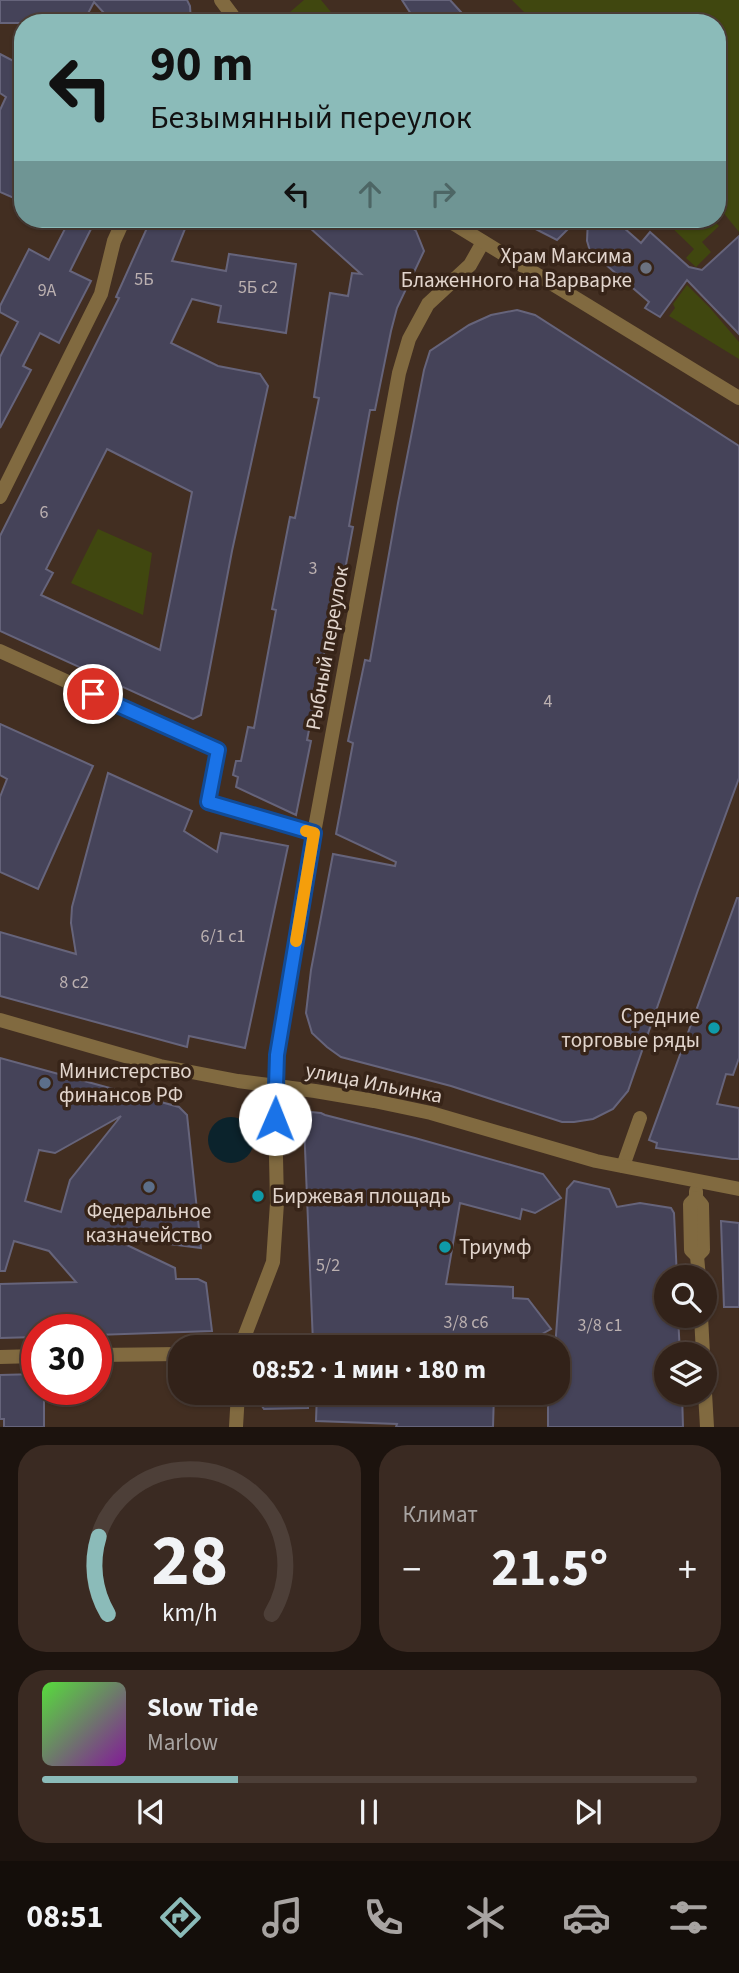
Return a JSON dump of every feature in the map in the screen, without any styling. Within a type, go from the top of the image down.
[{"type":"street","points":[[0,497],[102,294],[114,241],[120,228]]},
{"type":"street","points":[[460,228],[739,398]]},
{"type":"street","name":"Рыбный переулок","points":[[245,1335],[273,1262],[277,1055],[314,833],[399,373],[409,339],[428,304],[470,265],[483,242]]},
{"type":"street","points":[[0,651],[218,750],[208,802],[314,833]]},
{"type":"street","name":"улица Ильинка","points":[[0,1020],[160,1066],[431,1113],[562,1152],[739,1189]]},
{"type":"street","points":[[623,1166],[640,1118]]},
{"type":"street","points":[[695,1180],[696,1198],[702,1205],[703,1250],[697,1256],[698,1265]]},
{"type":"street","points":[[112,1356],[168,1354]]},
{"type":"street","points":[[0,1357],[21,1356]]},
{"type":"street","points":[[236,1427],[237,1405]]},
{"type":"street","points":[[706,1405],[707,1427]]},
{"type":"green space","points":[[304,0],[321,0],[333,14],[288,14]]},
{"type":"green space","points":[[512,0],[739,0],[739,232],[726,216],[726,14],[526,14]]},
{"type":"green space","points":[[672,228],[717,228],[702,242],[711,252],[696,267],[686,258],[694,249]]},
{"type":"green space","points":[[687,285],[739,342],[739,359],[669,316],[675,308],[673,304]]},
{"type":"green space","points":[[98,529],[152,553],[143,615],[71,583]]},
{"type":"water","points":[[231,1117],[247,1124],[254,1140],[247,1156],[231,1163],[215,1156],[208,1140],[215,1124]]},
{"type":"building","points":[[0,0],[187,0],[190,6],[190,14],[105,14],[94,2],[88,14],[14,14],[14,23],[0,23]]},
{"type":"building","points":[[402,0],[450,0],[463,14],[411,14]]},
{"type":"building","points":[[0,54],[14,61],[14,198],[0,192],[0,110],[6,97],[0,93]]},
{"type":"building","points":[[65,228],[92,228],[70,271],[91,281],[59,343],[40,333],[23,366],[31,370],[0,428],[0,357],[18,322],[0,312],[0,306],[29,249],[49,260]]},
{"type":"building","points":[[147,228],[185,228],[172,261],[226,271],[229,254],[296,264],[286,333],[218,322],[221,306],[192,299],[171,343],[218,366],[260,374],[268,386],[232,551],[201,715],[193,719],[0,631],[0,536],[119,298],[116,297]],"holes":[[[107,449],[192,492],[160,650],[41,595],[53,573],[46,569]]]},
{"type":"building","points":[[310,228],[412,228],[416,231],[424,251],[397,308],[375,410],[370,410],[349,526],[353,527],[334,629],[329,628],[307,740],[311,741],[296,815],[236,787],[238,777],[233,775],[236,761],[241,761],[248,727],[254,728],[276,610],[272,609],[290,517],[295,518],[319,398],[314,397],[330,293],[348,296],[352,273],[361,274]]},
{"type":"building","points":[[534,228],[569,228],[557,240]]},
{"type":"building","name":"Храм Максима Блаженного на Варварке","points":[[588,228],[624,228],[641,243],[650,232],[689,267],[702,270],[739,236],[739,334],[687,280],[660,317],[645,308],[649,302],[590,251]]},
{"type":"building","points":[[517,310],[535,315],[739,446],[739,778],[628,1091],[613,1109],[593,1119],[574,1122],[562,1122],[451,1086],[341,1057],[312,1033],[306,1013],[311,970],[333,854],[395,866],[396,862],[336,834],[353,743],[348,741],[365,660],[370,661],[424,370],[430,351],[469,325],[491,315]]},
{"type":"building","points":[[0,724],[93,766],[38,889],[0,872],[0,797],[7,779],[0,775]]},
{"type":"building","points":[[108,773],[192,811],[184,831],[217,852],[221,833],[288,846],[245,1048],[189,1036],[187,1047],[0,996],[0,932],[76,954],[71,923],[72,907]]},
{"type":"building","name":"Средние торговые ряды","points":[[737,898],[739,1058],[733,1075],[726,1074],[717,1104],[739,1108],[739,1159],[656,1148],[657,1143],[649,1140]]},
{"type":"building","points":[[0,1058],[179,1107],[187,1115],[201,1248],[108,1236],[175,1268],[176,1279],[198,1279],[206,1283],[212,1331],[112,1334],[112,1314],[21,1314],[21,1337],[0,1338],[0,1284],[76,1282],[49,1251],[14,1241],[5,1271],[0,1271]],"holes":[[[121,1116],[70,1180],[61,1212],[25,1201],[39,1150],[55,1153]]]},
{"type":"building","points":[[311,1112],[321,1113],[543,1174],[561,1198],[535,1213],[522,1209],[520,1219],[460,1203],[446,1284],[513,1287],[513,1298],[528,1299],[551,1329],[540,1335],[313,1335],[304,1124]]},
{"type":"building","points":[[574,1181],[609,1189],[617,1207],[640,1203],[671,1208],[674,1213],[676,1265],[654,1265],[654,1328],[679,1328],[679,1342],[654,1342],[654,1405],[682,1405],[683,1427],[548,1427],[548,1405],[570,1405],[570,1335],[556,1335],[567,1189]]},
{"type":"building","points":[[721,1221],[739,1223],[739,1307],[724,1307]]},
{"type":"building","points":[[21,1374],[21,1405],[44,1405],[44,1427],[4,1427],[4,1419],[0,1419],[0,1375]]},
{"type":"building","points":[[261,1405],[308,1405],[308,1408],[264,1409]]},
{"type":"building","points":[[317,1405],[494,1405],[493,1427],[396,1427],[397,1424],[316,1421]]},
{"type":"slow traffic","points":[[296,941],[314,833],[306,831]]},
{"type":"place","name":"Храм Максима Блаженного на Варварке","points":[[646,268]]},
{"type":"place","name":"Средние торговые ряды","points":[[714,1028]]},
{"type":"place","name":"Министерство финансов РФ","points":[[45,1083]]},
{"type":"place","name":"Федеральное казначейство","points":[[149,1187]]},
{"type":"place","name":"Биржевая площадь","points":[[258,1196]]},
{"type":"place","name":"Триумф","points":[[445,1247]]},
{"type":"route","points":[[93,694],[218,750],[208,802],[314,833],[277,1055],[275,1119]]}]
